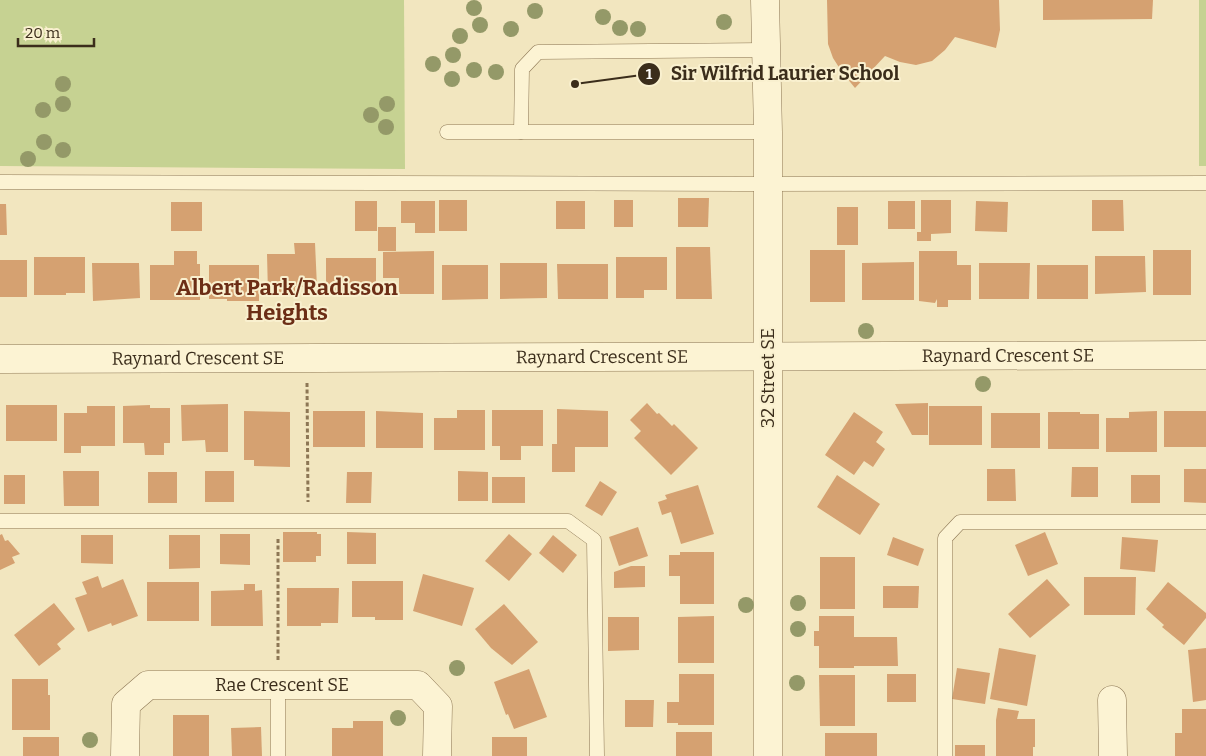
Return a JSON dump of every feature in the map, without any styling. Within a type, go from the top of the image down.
[{"type":"street","name":"32 Street SE","points":[[765,0],[768,132],[768,756]]},
{"type":"street","name":"Raynard Crescent SE","points":[[0,359],[1206,355]]},
{"type":"street","name":"Rae Crescent SE","points":[[125,756],[126,704],[148,684],[418,685],[438,706],[437,756]]},
{"type":"street","points":[[1112,700],[1113,756]]},
{"type":"lane","points":[[521,132],[522,69],[538,52],[766,50]]},
{"type":"lane","points":[[447,132],[768,132]]},
{"type":"lane","points":[[0,182],[1206,183]]},
{"type":"lane","points":[[0,521],[568,521],[594,540],[597,756]]},
{"type":"lane","points":[[945,756],[945,538],[960,522],[1206,522]]},
{"type":"lane","points":[[278,684],[278,756]]},
{"type":"path","points":[[307,358],[308,521]]},
{"type":"path","points":[[278,521],[278,684]]},
{"type":"green space","points":[[0,0],[404,0],[405,169],[0,166]]},
{"type":"green space","points":[[1199,0],[1206,0],[1206,166],[1199,166]]},
{"type":"building","points":[[827,0],[999,0],[1000,30],[996,48],[955,37],[945,50],[932,61],[916,65],[900,62],[885,56],[855,88],[833,58],[828,44]]},
{"type":"building","points":[[1043,0],[1153,0],[1152,19],[1043,20]]},
{"type":"building","points":[[678,198],[709,198],[708,227],[678,227]]},
{"type":"building","points":[[439,200],[467,200],[467,231],[439,231]]},
{"type":"building","points":[[614,200],[633,200],[633,227],[614,227]]},
{"type":"building","points":[[921,200],[951,200],[951,233],[931,234],[931,241],[917,241],[917,232],[921,232]]},
{"type":"building","points":[[1092,200],[1123,200],[1124,231],[1092,231]]},
{"type":"building","points":[[355,201],[377,201],[377,231],[355,231]]},
{"type":"building","points":[[401,201],[435,201],[435,233],[415,233],[415,223],[401,223]]},
{"type":"building","points":[[556,201],[585,201],[585,229],[556,229]]},
{"type":"building","points":[[888,201],[915,201],[915,229],[888,229]]},
{"type":"building","points":[[976,201],[1008,202],[1007,232],[975,231]]},
{"type":"building","points":[[171,202],[202,202],[202,231],[171,231]]},
{"type":"building","points":[[0,204],[6,204],[7,235],[0,235]]},
{"type":"building","points":[[837,207],[858,207],[858,245],[837,245]]},
{"type":"building","points":[[378,227],[396,227],[396,251],[378,251]]},
{"type":"building","points":[[294,243],[315,243],[317,287],[295,287],[295,294],[268,294],[267,254],[295,254]]},
{"type":"building","points":[[676,247],[710,247],[712,299],[676,299]]},
{"type":"building","points":[[810,250],[845,250],[845,302],[810,302]]},
{"type":"building","points":[[1153,250],[1191,250],[1191,295],[1153,295]]},
{"type":"building","points":[[174,251],[197,251],[197,264],[200,264],[200,300],[150,300],[150,265],[174,265]]},
{"type":"building","points":[[434,251],[434,294],[399,294],[399,278],[383,278],[383,252]]},
{"type":"building","points":[[919,251],[957,251],[957,265],[971,265],[971,300],[948,300],[948,307],[937,307],[937,299],[935,303],[919,301]]},
{"type":"building","points":[[1095,256],[1145,256],[1146,292],[1095,294]]},
{"type":"building","points":[[34,257],[85,257],[85,293],[34,295]]},
{"type":"building","points":[[616,257],[667,257],[667,290],[644,290],[644,298],[616,298]]},
{"type":"building","points":[[326,258],[376,258],[376,294],[326,292]]},
{"type":"building","points":[[0,260],[27,260],[27,297],[0,297]]},
{"type":"building","points":[[914,262],[914,300],[862,300],[862,263]]},
{"type":"building","points":[[92,263],[139,263],[140,298],[93,301]]},
{"type":"building","points":[[500,263],[547,263],[547,298],[500,299]]},
{"type":"building","points":[[979,263],[1030,263],[1029,299],[979,299]]},
{"type":"building","points":[[557,264],[608,264],[608,299],[558,299]]},
{"type":"building","points":[[209,265],[259,265],[259,301],[209,299]]},
{"type":"building","points":[[442,265],[488,265],[488,299],[442,300]]},
{"type":"building","points":[[1037,265],[1088,265],[1088,299],[1037,299]]},
{"type":"building","points":[[647,403],[672,426],[674,424],[698,448],[671,475],[634,438],[641,431],[630,420]]},
{"type":"building","points":[[928,403],[928,435],[912,435],[895,404]]},
{"type":"building","points":[[228,404],[228,452],[206,452],[205,440],[182,441],[181,405]]},
{"type":"building","points":[[6,405],[57,405],[57,441],[6,441]]},
{"type":"building","points":[[150,405],[150,408],[170,408],[170,443],[164,443],[164,455],[145,455],[144,443],[123,443],[123,406]]},
{"type":"building","points":[[87,406],[115,406],[115,446],[81,446],[81,453],[64,453],[64,413],[87,413]]},
{"type":"building","points":[[929,406],[982,406],[982,445],[929,445]]},
{"type":"building","points":[[557,409],[608,411],[608,447],[575,447],[575,472],[552,472],[552,444],[557,444]]},
{"type":"building","points":[[457,410],[485,410],[485,450],[434,450],[434,418],[457,418]]},
{"type":"building","points":[[492,410],[543,410],[543,446],[521,446],[521,460],[500,460],[500,446],[492,446]]},
{"type":"building","points":[[244,411],[290,412],[290,467],[254,466],[254,460],[244,460]]},
{"type":"building","points":[[313,411],[365,411],[365,447],[313,447]]},
{"type":"building","points":[[376,411],[423,413],[423,448],[376,448]]},
{"type":"building","points":[[1157,411],[1157,452],[1106,452],[1106,418],[1129,418],[1129,412]]},
{"type":"building","points":[[1164,411],[1206,411],[1206,447],[1164,447]]},
{"type":"building","points":[[854,412],[883,432],[876,442],[885,449],[873,467],[864,461],[854,475],[825,455]]},
{"type":"building","points":[[1048,412],[1099,414],[1099,449],[1048,449]]},
{"type":"building","points":[[991,413],[1040,413],[1040,448],[991,448]]},
{"type":"building","points":[[1072,467],[1098,467],[1098,497],[1071,497]]},
{"type":"building","points":[[987,469],[1015,469],[1016,501],[987,501]]},
{"type":"building","points":[[1184,469],[1206,469],[1206,503],[1184,502]]},
{"type":"building","points":[[63,471],[99,471],[99,506],[64,506]]},
{"type":"building","points":[[205,471],[234,471],[234,502],[205,502]]},
{"type":"building","points":[[458,471],[488,472],[488,501],[458,501]]},
{"type":"building","points":[[148,472],[177,472],[177,503],[148,503]]},
{"type":"building","points":[[347,472],[372,472],[371,503],[346,503]]},
{"type":"building","points":[[4,475],[25,475],[25,504],[4,504]]},
{"type":"building","points":[[837,475],[880,504],[860,535],[817,507]]},
{"type":"building","points":[[1131,475],[1160,475],[1160,503],[1131,503]]},
{"type":"building","points":[[492,477],[525,477],[525,503],[492,503]]},
{"type":"building","points":[[600,481],[617,492],[602,516],[585,506]]},
{"type":"building","points":[[698,485],[714,534],[681,544],[671,512],[662,515],[658,502],[667,499],[665,495]]},
{"type":"building","points":[[638,527],[648,556],[619,566],[609,537]]},
{"type":"building","points":[[283,532],[317,532],[317,534],[321,534],[321,556],[316,556],[316,562],[283,562]]},
{"type":"building","points":[[347,532],[376,533],[376,564],[347,564]]},
{"type":"building","points":[[1045,532],[1058,564],[1028,576],[1015,545]]},
{"type":"building","points":[[2,534],[5,541],[8,540],[20,554],[12,557],[15,563],[0,570],[0,535]]},
{"type":"building","points":[[220,534],[250,534],[250,565],[220,564]]},
{"type":"building","points":[[509,534],[532,554],[509,581],[485,561]]},
{"type":"building","points":[[81,535],[113,535],[113,564],[81,563]]},
{"type":"building","points":[[169,535],[200,535],[200,568],[169,569]]},
{"type":"building","points":[[553,535],[577,555],[563,573],[539,553]]},
{"type":"building","points":[[893,537],[924,549],[918,566],[887,555]]},
{"type":"building","points":[[1122,537],[1158,540],[1155,572],[1120,569]]},
{"type":"building","points":[[680,552],[714,552],[714,604],[680,604],[680,576],[669,576],[669,555],[680,555]]},
{"type":"building","points":[[820,557],[855,557],[855,609],[820,609]]},
{"type":"building","points":[[631,566],[645,566],[645,587],[614,588],[614,572]]},
{"type":"building","points":[[423,574],[474,588],[462,626],[413,611]]},
{"type":"building","points":[[98,576],[102,588],[123,579],[138,616],[112,626],[111,623],[88,632],[75,598],[87,594],[82,582]]},
{"type":"building","points":[[1084,577],[1136,577],[1135,615],[1084,615]]},
{"type":"building","points":[[1047,579],[1070,605],[1030,638],[1008,614]]},
{"type":"building","points":[[352,581],[403,581],[403,620],[375,620],[375,617],[352,617]]},
{"type":"building","points":[[147,582],[199,582],[199,621],[147,621]]},
{"type":"building","points":[[1168,582],[1206,613],[1206,618],[1184,645],[1162,627],[1164,625],[1146,609]]},
{"type":"building","points":[[244,584],[255,584],[255,591],[262,590],[263,626],[211,626],[211,591],[244,590]]},
{"type":"building","points":[[883,586],[919,586],[918,608],[883,608]]},
{"type":"building","points":[[287,588],[339,588],[338,623],[321,623],[321,626],[287,626]]},
{"type":"building","points":[[54,603],[75,629],[57,644],[61,649],[39,666],[14,635]]},
{"type":"building","points":[[504,604],[538,642],[512,665],[491,648],[475,629]]},
{"type":"building","points":[[714,616],[714,663],[678,663],[678,617]]},
{"type":"building","points":[[819,616],[854,616],[854,637],[897,637],[898,666],[819,668],[819,646],[814,646],[814,631],[819,631]]},
{"type":"building","points":[[608,617],[639,617],[639,650],[608,651]]},
{"type":"building","points":[[999,648],[1036,655],[1027,706],[990,699]]},
{"type":"building","points":[[1206,648],[1206,700],[1193,702],[1188,650]]},
{"type":"building","points":[[957,668],[990,673],[985,704],[952,699]]},
{"type":"building","points":[[529,669],[547,717],[514,729],[508,714],[506,715],[494,682]]},
{"type":"building","points":[[679,674],[714,674],[714,725],[678,725],[678,723],[667,723],[667,702],[679,702]]},
{"type":"building","points":[[887,674],[916,674],[916,702],[887,702]]},
{"type":"building","points":[[819,675],[855,675],[855,726],[820,726]]},
{"type":"building","points":[[12,679],[48,679],[50,730],[12,730]]},
{"type":"building","points":[[625,700],[654,700],[653,727],[625,727]]},
{"type":"building","points":[[998,708],[1019,711],[1017,719],[1035,719],[1035,747],[1033,747],[1033,756],[996,756]]},
{"type":"building","points":[[1182,709],[1206,709],[1206,756],[1175,756],[1175,733],[1182,733]]},
{"type":"building","points":[[173,715],[209,715],[209,756],[173,756]]},
{"type":"building","points":[[353,721],[383,721],[383,756],[332,756],[332,728],[353,728]]},
{"type":"building","points":[[261,727],[262,756],[232,756],[231,728]]},
{"type":"building","points":[[676,732],[712,732],[712,756],[676,756]]},
{"type":"building","points":[[825,733],[877,733],[877,756],[825,756]]},
{"type":"building","points":[[23,737],[59,737],[59,756],[23,756]]},
{"type":"building","points":[[492,737],[527,737],[527,756],[492,756]]},
{"type":"building","points":[[955,745],[985,745],[985,756],[955,756]]},
{"type":"place","name":"Sir Wilfrid Laurier School","points":[[575,84]]},
{"type":"district","name":"Albert Park/Radisson Heights","points":[[287,300]]}]
